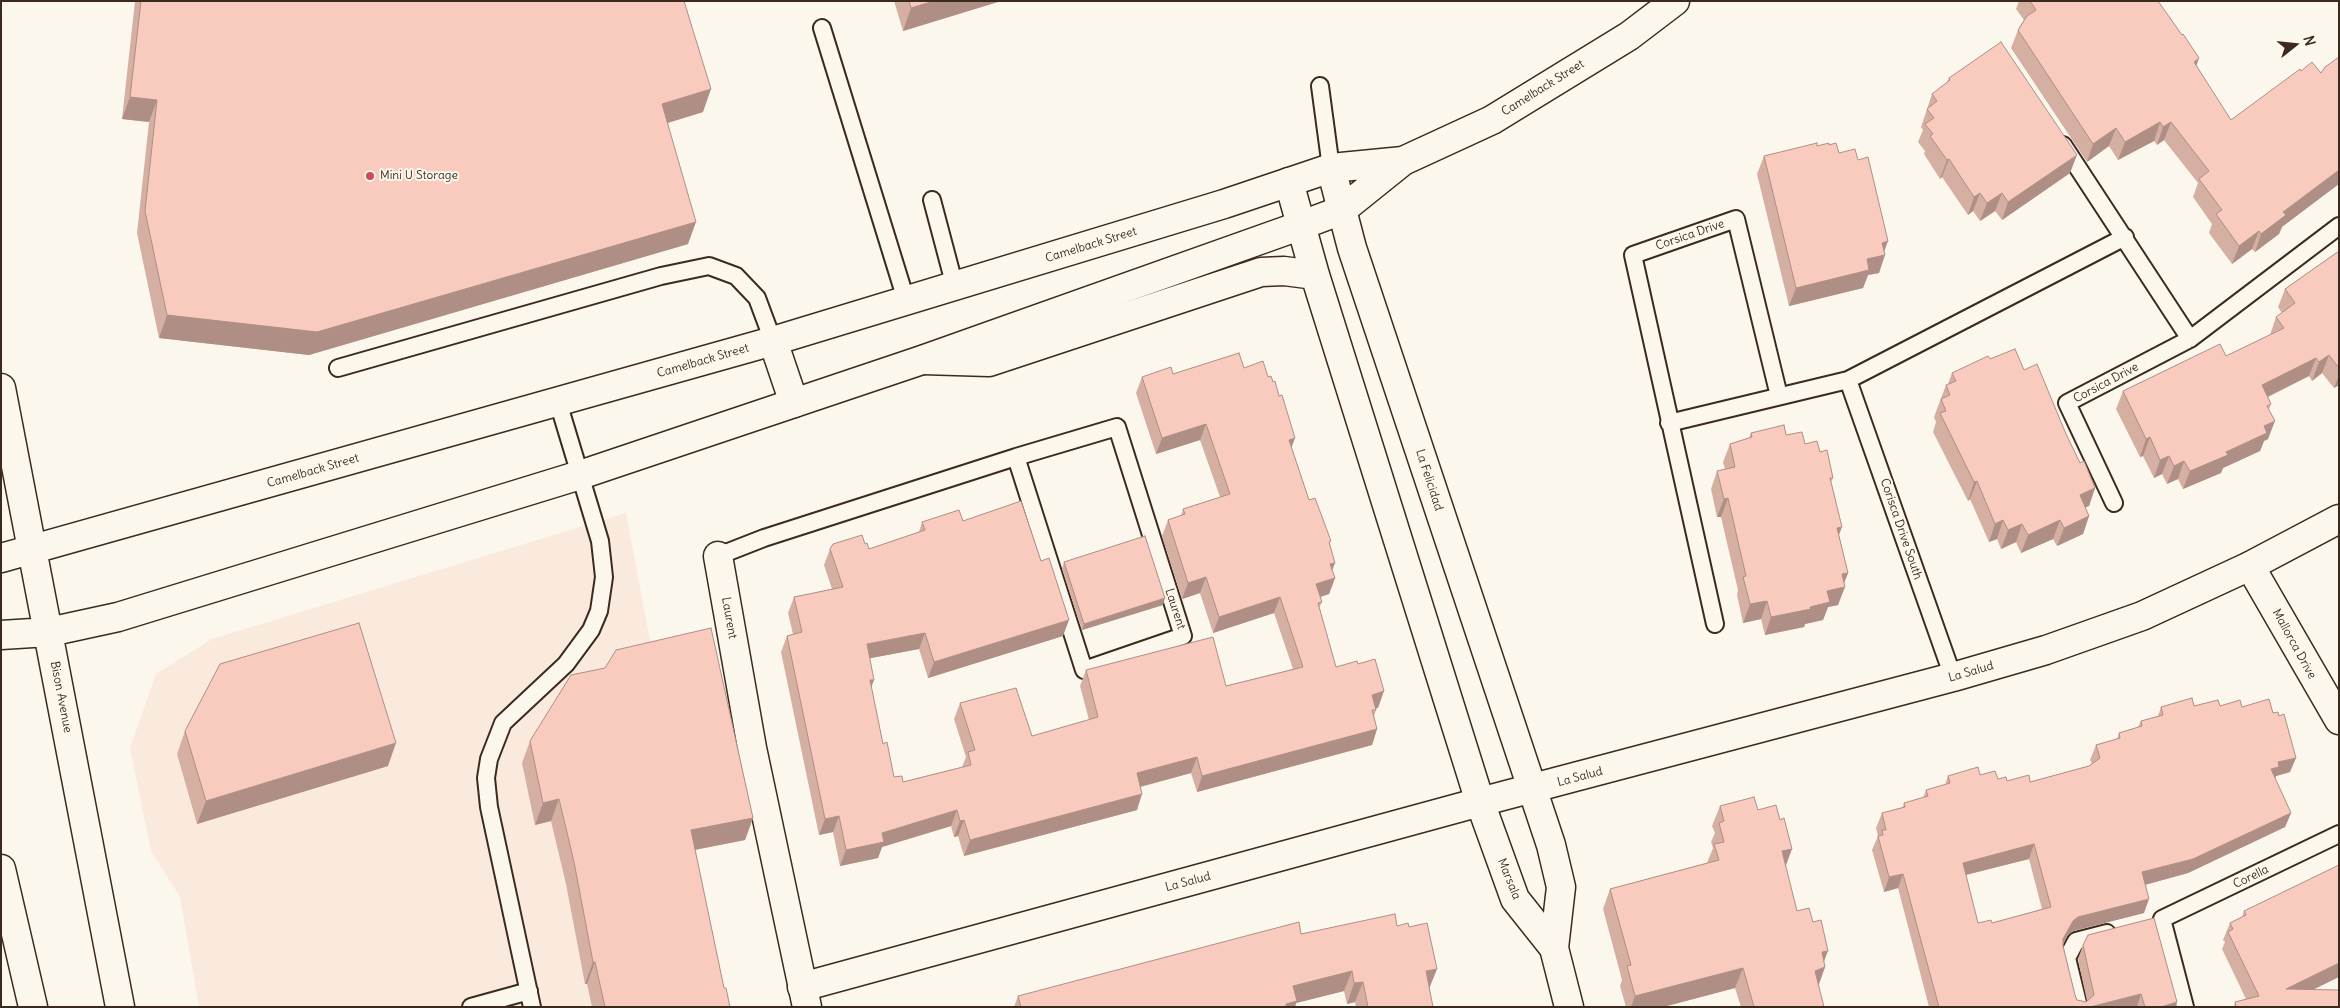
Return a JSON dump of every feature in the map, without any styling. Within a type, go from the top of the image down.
[{"type":"street","name":"Camelback Street","points":[[1,635],[49,632],[118,617],[580,475],[922,360],[1342,210],[1403,161],[1492,120],[1629,36],[1676,1]]},
{"type":"street","name":"Camelback Street","points":[[1,558],[774,341],[1224,204],[1332,168],[1403,161]]},
{"type":"street","name":"La Felicidad","points":[[1332,168],[1352,248],[1533,789]]},
{"type":"street","points":[[1289,182],[1315,275],[1480,802]]},
{"type":"street","name":"Camelback Street","points":[[922,360],[989,362],[1261,272],[1284,271],[1315,275]]},
{"type":"street","points":[[774,341],[794,403]]},
{"type":"street","name":"Bison Avenue","points":[[1,388],[120,1007]]},
{"type":"street","name":"La Salud","points":[[805,997],[1480,802],[1953,678],[2046,650],[2142,616],[2250,566],[2339,519]]},
{"type":"street","name":"Laurent","points":[[718,556],[752,748],[805,997]]},
{"type":"street","name":"Mallorca Drive","points":[[2250,566],[2339,720]]},
{"type":"street","name":"Marsala","points":[[1533,789],[1551,845],[1561,887],[1554,948],[1569,1007]]},
{"type":"street","name":"Marsala","points":[[1480,802],[1515,899],[1554,948]]},
{"type":"street","points":[[1,869],[33,1007]]},
{"type":"lane","points":[[822,28],[906,300]]},
{"type":"lane","points":[[1320,86],[1332,168]]},
{"type":"lane","points":[[2054,131],[2190,339]]},
{"type":"lane","points":[[932,200],[955,287]]},
{"type":"lane","name":"Corsica Drive","points":[[1715,624],[1633,255],[1736,218],[1779,396]]},
{"type":"lane","name":"Corsica Drive","points":[[2114,503],[2067,404],[2190,339],[2339,226]]},
{"type":"lane","points":[[1669,422],[1848,380],[2125,237]]},
{"type":"lane","points":[[338,368],[661,276],[709,266],[736,276],[757,298],[774,341]]},
{"type":"lane","name":"Corisca Drive South","points":[[1848,380],[1953,678]]},
{"type":"lane","points":[[471,1007],[530,999],[489,807],[486,778],[489,759],[503,723],[566,664],[591,630],[599,611],[604,577],[600,541],[558,402]]},
{"type":"lane","name":"Laurent","points":[[718,556],[764,538],[1016,456],[1117,427],[1183,636],[1084,670],[1016,456]]},
{"type":"lane","name":"Corella","points":[[2143,924],[2162,919],[2339,834]]},
{"type":"lane","points":[[2162,919],[2185,1007]]},
{"type":"lane","points":[[2079,1007],[2067,958],[2076,941],[2124,929]]},
{"type":"shaded area","points":[[626,513],[719,1007],[199,1007],[180,897],[151,851],[130,748],[156,674],[212,639]]},
{"type":"building","points":[[141,1],[684,1],[711,89],[662,104],[696,222],[317,332],[167,315],[145,211],[157,100],[130,97]]},
{"type":"building","points":[[909,1],[934,1],[911,8]]},
{"type":"building","points":[[2030,1],[2158,1],[2199,58],[2194,62],[2231,120],[2312,62],[2321,73],[2325,67],[2339,57],[2339,170],[2283,212],[2286,215],[2261,234],[2259,231],[2239,246],[2216,214],[2222,210],[2199,179],[2209,171],[2171,122],[2163,127],[2160,122],[2125,142],[2116,128],[2093,144],[2018,30],[2027,16],[2036,10]]},
{"type":"building","points":[[2001,42],[2077,155],[2008,202],[2002,193],[1987,203],[1980,193],[1974,197],[1949,159],[1947,160],[1930,136],[1933,134],[1925,124],[1934,118],[1927,109],[1937,101],[1932,94],[1950,80],[1949,78]]},
{"type":"building","points":[[1817,143],[1817,146],[1836,143],[1839,153],[1855,149],[1858,160],[1868,157],[1888,241],[1882,243],[1885,255],[1867,259],[1869,270],[1796,288],[1764,156]]},
{"type":"building","points":[[2339,251],[2339,368],[2329,355],[2319,362],[2316,358],[2262,385],[2271,404],[2267,406],[2275,421],[2264,426],[2267,433],[2226,452],[2228,455],[2190,471],[2184,461],[2174,466],[2169,456],[2160,460],[2150,437],[2146,439],[2123,391],[2220,344],[2226,356],[2284,328],[2276,317],[2295,303],[2285,289]]},
{"type":"building","points":[[2015,349],[2024,370],[2037,364],[2066,434],[2080,463],[2084,461],[2095,488],[2080,495],[2089,516],[2064,528],[2060,520],[2028,535],[2022,524],[2008,530],[2003,520],[1995,524],[1977,481],[1974,482],[1940,413],[1946,411],[1941,399],[1950,395],[1946,385],[1956,381],[1952,373],[1988,356],[1990,359]]},
{"type":"building","points":[[1239,353],[1244,368],[1263,361],[1268,377],[1271,376],[1273,382],[1275,381],[1279,396],[1282,395],[1295,438],[1289,440],[1309,500],[1315,498],[1331,541],[1329,542],[1335,563],[1330,564],[1335,578],[1316,584],[1322,602],[1318,603],[1336,667],[1357,661],[1358,664],[1375,659],[1384,691],[1372,695],[1376,710],[1372,710],[1377,729],[1202,776],[1197,757],[1137,773],[1142,794],[970,840],[964,820],[960,821],[957,810],[882,833],[884,842],[846,850],[839,816],[825,819],[787,636],[802,632],[794,597],[843,587],[830,549],[833,544],[862,535],[869,549],[925,530],[922,522],[959,510],[963,521],[1021,501],[1041,561],[1049,558],[1069,620],[934,662],[925,633],[867,644],[874,680],[870,680],[883,744],[887,742],[894,777],[902,776],[903,782],[971,765],[968,752],[975,750],[960,703],[1016,688],[1032,736],[1098,717],[1086,670],[1213,637],[1226,686],[1303,667],[1280,597],[1219,617],[1206,577],[1188,583],[1168,520],[1185,514],[1183,509],[1230,494],[1206,424],[1162,438],[1142,377],[1171,367],[1173,374]]},
{"type":"building","points":[[1784,425],[1786,435],[1802,432],[1805,444],[1817,441],[1820,452],[1827,450],[1833,478],[1830,478],[1842,527],[1837,528],[1848,573],[1842,574],[1845,587],[1827,591],[1830,602],[1810,607],[1811,609],[1771,617],[1767,601],[1750,604],[1743,577],[1746,576],[1728,498],[1724,499],[1717,471],[1735,467],[1730,444],[1752,437],[1751,433]]},
{"type":"building","points":[[1145,536],[1165,598],[1084,624],[1064,562]]},
{"type":"building","points":[[359,623],[396,743],[206,801],[185,731],[220,664]]},
{"type":"building","points":[[711,628],[753,818],[691,830],[724,988],[726,988],[730,1007],[605,1007],[595,962],[593,962],[574,862],[559,799],[543,803],[530,741],[571,675],[605,668],[616,650]]},
{"type":"building","points":[[2192,698],[2194,706],[2218,700],[2220,706],[2240,700],[2242,707],[2269,699],[2273,713],[2278,712],[2279,716],[2284,714],[2296,758],[2278,762],[2279,767],[2271,769],[2291,813],[2193,859],[2142,872],[2149,899],[2078,917],[2073,921],[2063,939],[2075,995],[2077,1000],[2086,1002],[2094,995],[2083,945],[2088,935],[2154,918],[2177,1002],[2161,1007],[2145,1007],[2141,994],[2090,1007],[1939,1007],[1903,874],[1889,877],[1878,836],[1883,835],[1882,830],[1886,830],[1882,813],[1905,807],[1904,803],[1928,796],[1926,790],[1950,783],[1948,776],[1978,767],[1980,775],[1995,771],[1998,779],[2006,777],[2007,781],[2029,775],[2030,782],[2089,766],[2100,758],[2096,745],[2120,738],[2119,733],[2142,726],[2141,721],[2163,715],[2161,707]],"holes":[[[2034,844],[2051,907],[1992,923],[1991,920],[1978,923],[1963,863]]]},
{"type":"building","points":[[1754,797],[1758,810],[1776,805],[1780,820],[1784,818],[1792,849],[1782,851],[1797,911],[1809,908],[1813,922],[1821,920],[1828,951],[1822,952],[1825,967],[1815,971],[1824,1007],[1754,1007],[1743,968],[1635,996],[1627,966],[1631,965],[1610,889],[1719,860],[1714,844],[1724,842],[1719,823],[1724,821],[1720,806]]},
{"type":"building","points":[[2339,865],[2339,963],[2286,989],[2339,990],[2339,1007],[2236,1007],[2235,1002],[2259,996],[2228,932],[2233,929],[2230,923],[2246,915],[2244,911]]},
{"type":"building","points":[[1395,914],[1397,926],[1408,923],[1409,927],[1427,923],[1437,969],[1426,971],[1433,1007],[1368,1007],[1363,982],[1354,983],[1352,971],[1293,986],[1297,1001],[1286,1004],[1286,1007],[1021,1007],[1018,996],[1299,922],[1301,934]]},
{"type":"place","name":"Mini U Storage","points":[[370,176]]}]
